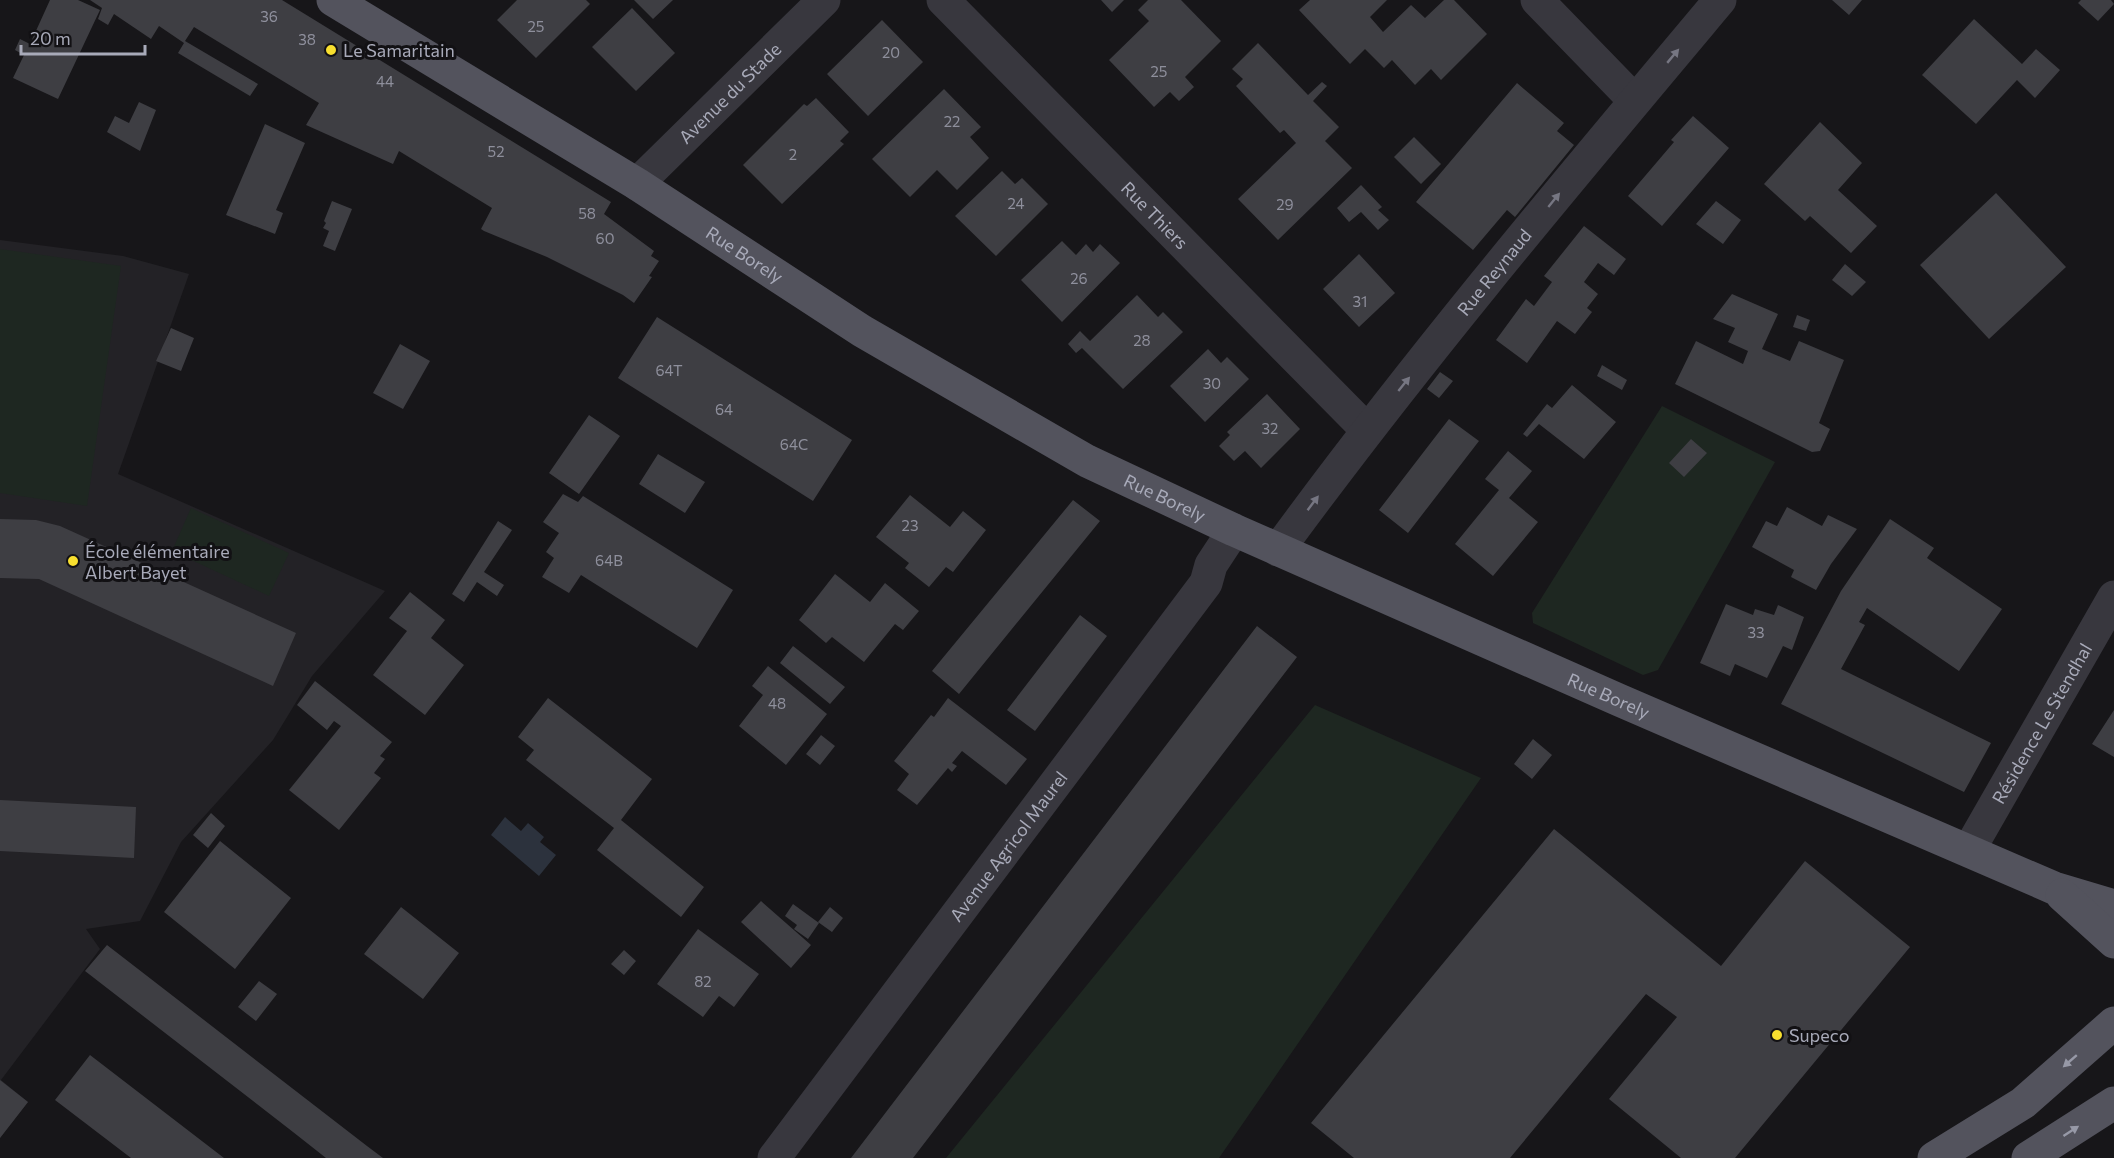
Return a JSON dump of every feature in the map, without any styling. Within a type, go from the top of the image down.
[{"type":"main road","name":"Rue Borely","points":[[333,0],[637,184],[862,331],[1087,461],[1278,550],[1619,700],[2054,888],[2114,906]]},
{"type":"main road","name":"Rue Borely","points":[[2054,888],[2114,942]]},
{"type":"main road","points":[[1935,1158],[2023,1103],[2114,1023]]},
{"type":"main road","points":[[2028,1158],[2114,1103]]},
{"type":"street","name":"Avenue du Stade","points":[[637,184],[824,0]]},
{"type":"street","name":"Rue Thiers","points":[[943,0],[1367,430]]},
{"type":"street","points":[[1537,0],[1635,101]]},
{"type":"street","name":"Rue Reynaud","points":[[1278,550],[1367,430],[1720,0]]},
{"type":"street","name":"Avenue Agricol Maurel","points":[[774,1158],[1206,584],[1211,565],[1234,530]]},
{"type":"street","name":"Résidence Le Stendhal","points":[[1969,850],[2114,597]]},
{"type":"shaded area","points":[[0,240],[123,256],[189,274],[118,474],[385,591],[312,676],[273,740],[181,842],[140,921],[86,929],[100,949],[1,1080],[28,1102],[0,1138]]},
{"type":"shaded area","points":[[0,249],[121,266],[87,506],[0,493]]},
{"type":"shaded area","points":[[1662,406],[1775,462],[1658,670],[1643,675],[1533,623],[1532,613]]},
{"type":"shaded area","points":[[191,508],[289,553],[269,596],[172,551]]},
{"type":"shaded area","points":[[1315,705],[1481,778],[1219,1158],[946,1158]]},
{"type":"shaded area","points":[[505,817],[521,831],[528,823],[544,837],[540,842],[556,855],[539,876],[491,835]]},
{"type":"building","points":[[50,0],[78,0],[100,10],[58,99],[13,78],[24,55],[15,50],[20,39],[30,44]]},
{"type":"building","points":[[90,0],[282,0],[611,202],[604,214],[654,251],[651,256],[659,261],[649,276],[652,277],[634,303],[623,295],[547,257],[484,231],[481,229],[492,208],[399,151],[393,164],[306,125],[319,103],[194,27],[185,41],[258,84],[250,96],[178,53],[184,43],[159,26],[151,39],[114,14],[108,25],[98,19],[102,8]]},
{"type":"building","points":[[517,0],[586,0],[590,4],[536,58],[497,20]]},
{"type":"building","points":[[634,0],[673,0],[653,19]]},
{"type":"building","points":[[1101,0],[1124,0],[1112,12]]},
{"type":"building","points":[[1148,0],[1181,0],[1221,41],[1185,77],[1194,87],[1179,101],[1170,92],[1154,107],[1109,60],[1149,21],[1138,10]]},
{"type":"building","points":[[1310,0],[1387,0],[1370,17],[1383,32],[1411,5],[1425,18],[1444,0],[1454,0],[1487,34],[1441,80],[1431,69],[1415,85],[1392,60],[1384,68],[1365,49],[1350,64],[1299,10]]},
{"type":"building","points":[[1832,0],[1862,0],[1849,15]]},
{"type":"building","points":[[2081,0],[2111,0],[2114,4],[2098,21],[2078,3]]},
{"type":"building","points":[[632,8],[675,53],[636,91],[592,47]]},
{"type":"building","points":[[1974,19],[2022,64],[2036,49],[2060,70],[2035,98],[2017,80],[1976,124],[1922,75]]},
{"type":"building","points":[[882,20],[923,62],[868,116],[827,74]]},
{"type":"building","points":[[1258,43],[1308,95],[1322,82],[1327,86],[1313,101],[1339,127],[1325,141],[1352,168],[1278,240],[1238,199],[1296,143],[1284,130],[1280,133],[1236,86],[1243,79],[1232,69]]},
{"type":"building","points":[[1517,83],[1564,123],[1557,131],[1574,145],[1515,217],[1507,210],[1473,250],[1416,202]]},
{"type":"building","points":[[944,89],[981,127],[970,137],[989,158],[957,190],[937,170],[910,197],[872,159]]},
{"type":"building","points":[[816,98],[849,132],[840,141],[844,144],[782,204],[743,165],[804,104],[807,106]]},
{"type":"building","points":[[139,102],[156,110],[140,151],[107,132],[115,116],[129,123]]},
{"type":"building","points":[[1693,116],[1729,148],[1662,226],[1628,196],[1674,142],[1671,140]]},
{"type":"building","points":[[1820,122],[1862,163],[1838,190],[1877,226],[1851,253],[1810,216],[1805,221],[1764,184]]},
{"type":"building","points":[[265,124],[305,143],[276,210],[283,213],[275,234],[226,215]]},
{"type":"building","points":[[1414,137],[1441,164],[1421,184],[1394,157]]},
{"type":"building","points":[[1002,171],[1015,184],[1022,178],[1048,204],[996,256],[955,216]]},
{"type":"building","points":[[1361,185],[1382,207],[1378,210],[1389,220],[1378,230],[1361,212],[1349,222],[1337,208]]},
{"type":"building","points":[[1996,193],[2066,267],[1989,339],[1920,265]]},
{"type":"building","points":[[332,201],[352,209],[335,251],[323,246],[329,231],[323,228],[326,223],[324,221]]},
{"type":"building","points":[[1716,201],[1741,220],[1723,244],[1696,224]]},
{"type":"building","points":[[1584,226],[1626,259],[1614,275],[1598,263],[1584,282],[1598,294],[1587,308],[1592,312],[1575,334],[1557,321],[1527,363],[1496,340],[1526,299],[1534,306],[1552,282],[1544,276]]},
{"type":"building","points":[[1062,241],[1076,255],[1086,244],[1093,252],[1100,244],[1120,263],[1062,322],[1021,280]]},
{"type":"building","points":[[1359,254],[1395,293],[1359,327],[1323,289]]},
{"type":"building","points":[[1845,264],[1866,282],[1852,296],[1832,280]]},
{"type":"building","points":[[1732,294],[1778,314],[1762,349],[1790,361],[1799,341],[1844,360],[1819,423],[1830,429],[1820,451],[1812,452],[1675,384],[1696,341],[1743,364],[1748,351],[1728,342],[1735,328],[1713,319]]},
{"type":"building","points":[[1137,295],[1158,317],[1163,312],[1183,332],[1123,389],[1082,348],[1076,353],[1068,344],[1080,331],[1090,341]]},
{"type":"building","points":[[1797,315],[1810,320],[1806,331],[1793,327]]},
{"type":"building","points":[[657,317],[852,440],[813,501],[618,378]]},
{"type":"building","points":[[171,328],[194,338],[181,371],[156,361]]},
{"type":"building","points":[[400,344],[430,361],[403,409],[373,393]]},
{"type":"building","points":[[1208,349],[1221,363],[1227,357],[1249,379],[1205,422],[1170,386]]},
{"type":"building","points":[[1602,365],[1627,380],[1622,390],[1597,376]]},
{"type":"building","points":[[1440,372],[1453,381],[1439,398],[1427,389]]},
{"type":"building","points":[[1572,385],[1616,422],[1584,459],[1539,424],[1527,437],[1523,434],[1547,404],[1552,408]]},
{"type":"building","points":[[1267,394],[1300,429],[1261,468],[1245,451],[1234,461],[1219,446],[1230,435],[1227,432]]},
{"type":"building","points":[[589,415],[620,436],[579,494],[549,473]]},
{"type":"building","points":[[1449,419],[1479,441],[1408,533],[1379,510]]},
{"type":"building","points":[[1691,439],[1707,453],[1684,477],[1669,463]]},
{"type":"building","points":[[1508,451],[1532,471],[1509,498],[1538,522],[1493,576],[1455,544],[1499,490],[1485,479]]},
{"type":"building","points":[[658,454],[705,482],[685,513],[639,484]]},
{"type":"building","points":[[563,494],[578,502],[583,496],[733,590],[697,648],[581,575],[569,593],[542,577],[554,558],[546,552],[559,533],[543,522]]},
{"type":"building","points":[[910,495],[950,527],[963,511],[986,530],[953,572],[946,567],[929,587],[905,568],[909,563],[876,537]]},
{"type":"building","points":[[1073,500],[1100,521],[959,694],[932,671]]},
{"type":"building","points":[[1787,507],[1822,526],[1828,515],[1857,529],[1831,564],[1816,590],[1791,577],[1794,570],[1752,547],[1766,521],[1777,526]]},
{"type":"building","points":[[0,519],[36,520],[60,526],[296,633],[273,686],[39,579],[0,578]]},
{"type":"building","points":[[1890,519],[1934,548],[1927,558],[2002,609],[1959,671],[1867,608],[1859,622],[1865,625],[1841,669],[1991,743],[1964,792],[1781,704],[1841,591]]},
{"type":"building","points":[[498,521],[512,530],[484,572],[504,585],[497,596],[477,582],[464,602],[452,594]]},
{"type":"building","points":[[835,574],[870,602],[885,583],[919,611],[903,630],[895,624],[864,662],[832,637],[826,643],[799,620]]},
{"type":"building","points":[[410,592],[445,620],[431,638],[464,665],[425,715],[373,675],[407,631],[389,618]]},
{"type":"building","points":[[1726,604],[1753,615],[1755,609],[1774,615],[1778,605],[1804,617],[1792,650],[1783,646],[1767,678],[1735,664],[1730,676],[1700,663]]},
{"type":"building","points":[[1080,615],[1107,636],[1035,731],[1007,710]]},
{"type":"building","points":[[1257,626],[1297,657],[913,1158],[851,1158]]},
{"type":"building","points":[[793,646],[845,687],[830,704],[780,663]]},
{"type":"building","points":[[768,666],[827,714],[786,765],[739,726],[763,695],[752,686]]},
{"type":"building","points":[[315,681],[392,742],[380,756],[385,759],[374,773],[381,778],[339,830],[289,790],[341,726],[334,721],[327,730],[297,705]]},
{"type":"building","points":[[548,698],[652,779],[621,820],[704,887],[681,917],[597,850],[614,828],[526,760],[534,750],[518,737]]},
{"type":"building","points":[[948,698],[1027,759],[1006,785],[962,751],[952,763],[957,766],[952,772],[948,768],[917,805],[897,790],[909,774],[894,761],[931,715],[934,717]]},
{"type":"building","points":[[2114,710],[2114,757],[2092,744]]},
{"type":"building","points":[[821,735],[835,746],[820,765],[806,754]]},
{"type":"building","points":[[1533,739],[1552,755],[1532,779],[1514,764]]},
{"type":"building","points":[[0,800],[136,807],[134,858],[0,851]]},
{"type":"building","points":[[211,813],[225,826],[208,848],[193,835]]},
{"type":"building","points":[[1554,829],[1721,966],[1805,861],[1910,947],[1735,1158],[1681,1158],[1609,1099],[1677,1017],[1646,994],[1510,1158],[1354,1158],[1311,1123]]},
{"type":"building","points":[[220,841],[291,898],[235,969],[164,912]]},
{"type":"building","points":[[761,901],[811,945],[791,968],[741,922]]},
{"type":"building","points":[[793,904],[819,923],[808,939],[794,929],[797,925],[785,916]]},
{"type":"building","points":[[401,907],[459,953],[423,999],[364,954]]},
{"type":"building","points":[[830,907],[843,918],[832,932],[818,922]]},
{"type":"building","points":[[698,929],[759,974],[734,1007],[719,996],[703,1017],[657,984]]},
{"type":"building","points":[[107,945],[383,1158],[326,1158],[85,971]]},
{"type":"building","points":[[624,950],[636,961],[624,975],[611,964]]},
{"type":"building","points":[[259,981],[277,994],[256,1021],[238,1007]]},
{"type":"building","points":[[90,1055],[224,1158],[131,1158],[55,1100]]},
{"type":"building","points":[[0,1080],[28,1102],[0,1138]]},
{"type":"place","name":"Le Samaritain","points":[[331,50]]},
{"type":"place","name":"École élémentaire Albert Bayet","points":[[73,561]]},
{"type":"place","name":"Supeco","points":[[1777,1035]]}]
